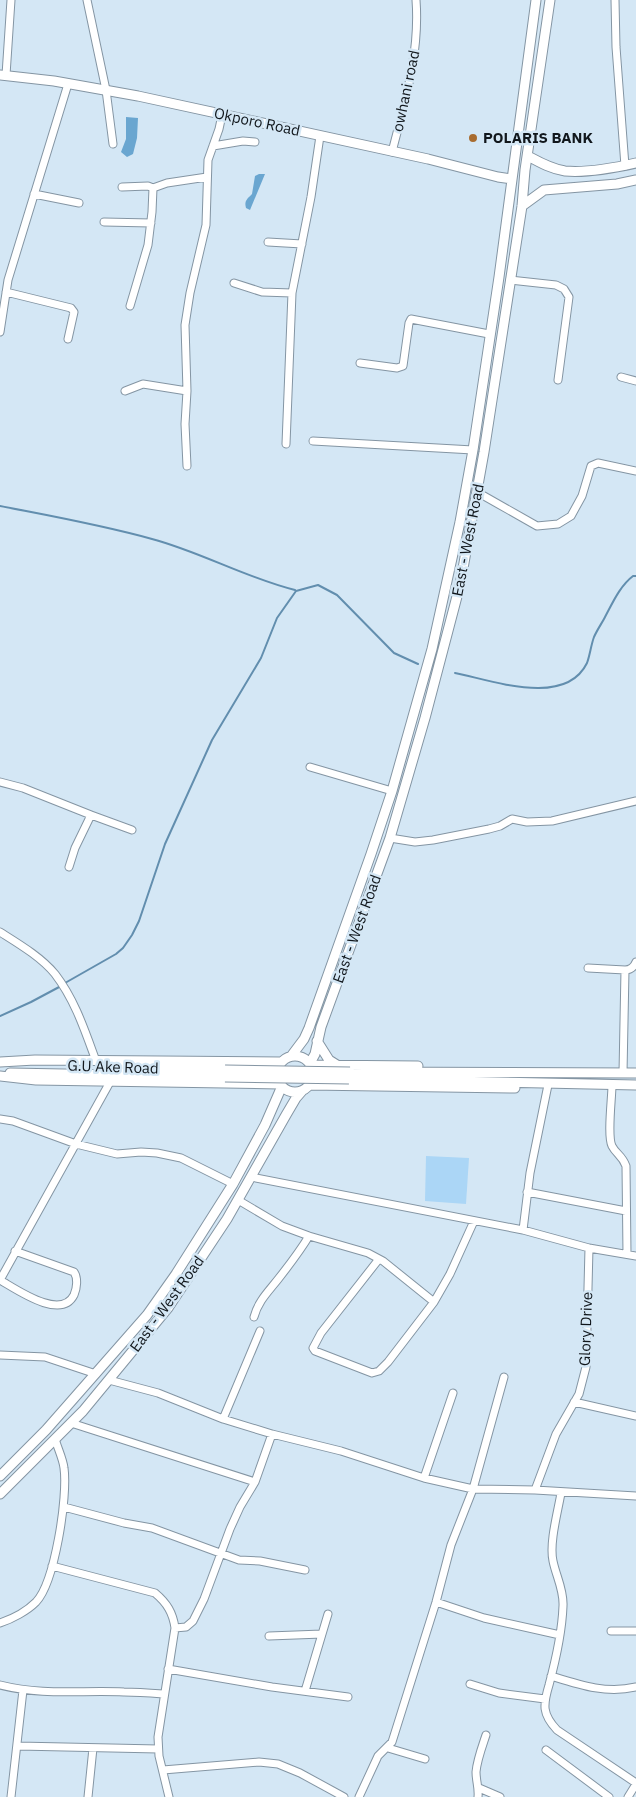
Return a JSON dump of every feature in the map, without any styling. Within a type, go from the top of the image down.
[{"type":"main road","name":"East - West Road","points":[[292,1055],[304,1039],[309,1028],[371,854],[392,791],[432,649],[460,522],[473,450],[536,0]]},
{"type":"main road","name":"East - West Road","points":[[310,1064],[390,838],[425,718],[458,594],[478,492],[522,206],[550,0]]},
{"type":"main road","name":"Okporo Road","points":[[3,75],[106,90],[512,179]]},
{"type":"main road","points":[[528,156],[548,167],[561,170],[587,170],[636,163]]},
{"type":"main road","points":[[560,188],[561,170]]},
{"type":"main road","points":[[522,206],[544,190],[617,184],[636,180]]},
{"type":"main road","points":[[317,1040],[329,1060],[337,1065]]},
{"type":"main road","points":[[0,1063],[35,1060],[281,1062],[292,1055],[302,1057],[310,1064],[313,1074],[307,1088]]},
{"type":"main road","points":[[281,1062],[277,1075],[281,1085]]},
{"type":"main road","name":"G.U Ake Road","points":[[0,1063],[225,1074]]},
{"type":"main road","points":[[310,1064],[503,1068],[563,1073]]},
{"type":"main road","points":[[0,1072],[350,1075],[636,1072]]},
{"type":"main road","points":[[350,1075],[636,1085]]},
{"type":"main road","points":[[0,1076],[36,1080],[281,1085],[292,1092],[307,1088],[525,1088],[562,1083]]},
{"type":"main road","name":"East - West Road","points":[[0,1476],[46,1430],[147,1315],[176,1274],[233,1184],[265,1125],[281,1085]]},
{"type":"main road","name":"East - West Road","points":[[0,1494],[71,1423],[168,1308],[238,1200],[296,1098],[307,1088]]},
{"type":"street","points":[[3,75],[11,0]]},
{"type":"street","points":[[87,0],[106,90],[113,144]]},
{"type":"street","name":"owhani road","points":[[392,152],[414,68],[417,29],[416,0]]},
{"type":"street","points":[[614,0],[625,166]]},
{"type":"street","points":[[0,332],[6,292],[68,84]]},
{"type":"street","points":[[187,466],[185,325],[190,293],[206,225],[208,160],[222,115]]},
{"type":"street","points":[[286,444],[292,293],[312,197],[320,136]]},
{"type":"street","points":[[213,146],[238,142],[255,142]]},
{"type":"street","points":[[122,187],[148,186],[153,188],[167,183],[207,177]]},
{"type":"street","points":[[130,306],[148,245],[153,188]]},
{"type":"street","points":[[34,194],[80,203]]},
{"type":"street","points":[[104,222],[151,223]]},
{"type":"street","points":[[268,242],[302,244]]},
{"type":"street","points":[[510,280],[556,285],[564,289],[569,297],[558,380]]},
{"type":"street","points":[[234,283],[262,292],[292,293]]},
{"type":"street","points":[[6,292],[71,308],[74,312],[68,338]]},
{"type":"street","points":[[360,363],[397,368],[404,366],[411,319],[489,334]]},
{"type":"street","points":[[621,377],[636,381]]},
{"type":"street","points":[[126,391],[143,384],[187,391]]},
{"type":"street","points":[[314,441],[473,450]]},
{"type":"street","points":[[478,492],[537,526],[558,524],[571,516],[582,496],[591,466],[598,463],[636,471]]},
{"type":"street","points":[[310,767],[392,791]]},
{"type":"street","points":[[0,782],[23,788],[91,816],[132,830]]},
{"type":"street","points":[[390,838],[415,842],[433,840],[489,829],[500,826],[512,819],[527,822],[552,821],[636,801]]},
{"type":"street","points":[[68,867],[91,816]]},
{"type":"street","points":[[0,932],[42,962],[54,974],[70,996],[96,1061]]},
{"type":"street","points":[[588,968],[628,970],[636,962]]},
{"type":"street","points":[[623,1073],[624,970]]},
{"type":"street","points":[[16,1251],[74,1272],[76,1281],[74,1295],[67,1302],[52,1305],[37,1300],[0,1280],[16,1251],[76,1144],[110,1082]]},
{"type":"street","points":[[523,1230],[528,1192],[548,1085]]},
{"type":"street","points":[[612,1085],[610,1133],[612,1146],[624,1158],[626,1166],[627,1254]]},
{"type":"street","points":[[0,1118],[76,1144],[117,1154],[142,1152],[181,1158],[233,1184]]},
{"type":"street","points":[[251,1177],[523,1230],[589,1248],[636,1256]]},
{"type":"street","points":[[528,1192],[626,1211]]},
{"type":"street","points":[[238,1200],[282,1226],[368,1253],[379,1259],[434,1302]]},
{"type":"street","points":[[379,1259],[321,1333],[313,1348],[372,1372],[380,1370],[434,1302],[450,1274],[474,1221]]},
{"type":"street","points":[[254,1317],[261,1300],[299,1253],[309,1236]]},
{"type":"street","name":"Glory Drive","points":[[535,1490],[556,1434],[579,1394],[586,1367],[589,1248]]},
{"type":"street","points":[[223,1419],[260,1331]]},
{"type":"street","points":[[0,1355],[45,1357],[96,1374]]},
{"type":"street","points":[[359,1797],[378,1756],[392,1742],[436,1602],[451,1545],[473,1489],[504,1377]]},
{"type":"street","points":[[109,1380],[158,1393],[223,1419],[272,1434],[341,1451],[424,1478],[473,1489],[535,1490],[636,1496]]},
{"type":"street","points":[[424,1478],[453,1393]]},
{"type":"street","points":[[574,1402],[636,1416]]},
{"type":"street","points":[[71,1423],[255,1482]]},
{"type":"street","points":[[175,1628],[186,1627],[193,1621],[204,1599],[230,1529],[240,1507],[255,1482],[272,1434]]},
{"type":"street","points":[[0,1623],[19,1614],[37,1601],[44,1590],[52,1566],[64,1507],[64,1468],[55,1439]]},
{"type":"street","points":[[562,1493],[556,1519],[552,1560],[560,1583],[563,1604],[560,1636],[545,1699],[545,1712],[550,1723],[557,1730],[636,1784],[628,1797]]},
{"type":"street","points":[[64,1507],[173,1534],[240,1560],[268,1562],[305,1570]]},
{"type":"street","points":[[52,1566],[156,1594],[164,1600],[170,1610],[174,1618],[175,1628],[163,1694],[158,1737],[158,1749],[169,1797]]},
{"type":"street","points":[[436,1602],[484,1618],[560,1636]]},
{"type":"street","points":[[305,1691],[328,1614]]},
{"type":"street","points":[[611,1631],[636,1631]]},
{"type":"street","points":[[269,1636],[322,1634]]},
{"type":"street","points":[[168,1668],[348,1697]]},
{"type":"street","points":[[551,1676],[601,1690],[636,1687]]},
{"type":"street","points":[[470,1684],[499,1692],[545,1699]]},
{"type":"street","points":[[0,1686],[50,1693],[124,1692],[163,1694]]},
{"type":"street","points":[[11,1797],[18,1746],[22,1690]]},
{"type":"street","points":[[478,1797],[479,1788],[476,1772],[486,1735]]},
{"type":"street","points":[[18,1746],[158,1749]]},
{"type":"street","points":[[88,1797],[93,1748]]},
{"type":"street","points":[[388,1748],[425,1759]]},
{"type":"street","points":[[546,1750],[609,1797]]},
{"type":"street","points":[[163,1770],[259,1762],[278,1764],[344,1797]]},
{"type":"street","points":[[479,1788],[500,1797]]},
{"type":"street","points":[[329,1797],[333,1790]]},
{"type":"shaded area","points":[[126,117],[138,118],[137,138],[133,154],[127,157],[121,152],[126,139]]},
{"type":"shaded area","points":[[265,174],[250,210],[245,206],[246,202],[252,194],[255,176]]},
{"type":"shaded area","points":[[426,1156],[469,1158],[466,1204],[425,1201]]},
{"type":"waterway","points":[[0,506],[95,525],[170,544],[259,579],[295,590]]},
{"type":"waterway","points":[[455,673],[526,688],[545,688],[562,685],[576,677],[587,663],[594,637],[614,600],[624,585],[633,576],[636,576]]},
{"type":"waterway","points":[[65,983],[116,954],[132,935],[139,921],[165,844],[212,740],[261,658],[277,618],[296,591],[318,585],[337,595],[394,653],[418,664]]},
{"type":"waterway","points":[[0,1016],[61,986]]},
{"type":"place","name":"POLARIS BANK","points":[[473,138]]}]
